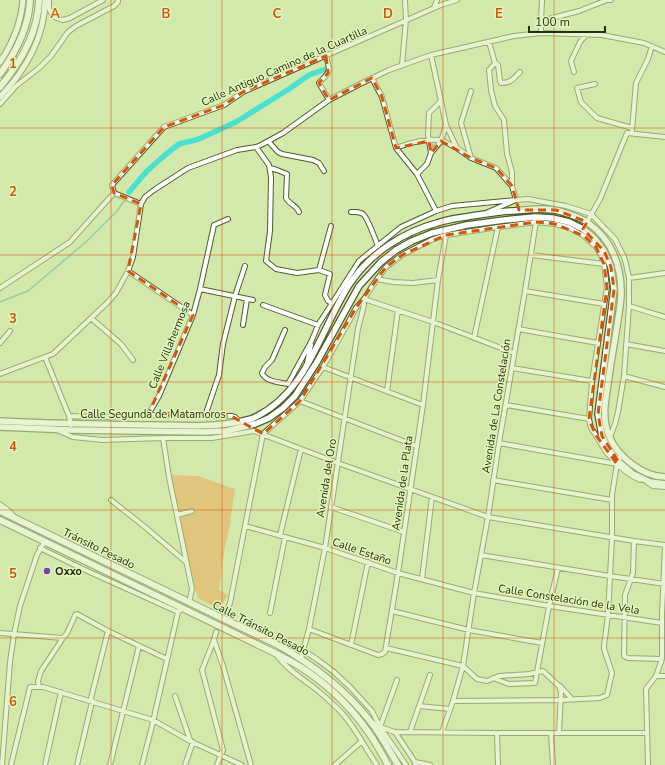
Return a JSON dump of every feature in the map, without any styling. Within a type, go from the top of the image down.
[{"type":"main road","points":[[0,74],[21,39],[28,18],[30,0]]},
{"type":"main road","points":[[0,87],[26,50],[35,25],[38,0]]},
{"type":"main road","name":"Calle Segunda de Matamoros","points":[[0,421],[71,424],[201,426],[230,424],[250,419],[275,404],[292,388],[305,368],[350,284],[358,273],[376,255],[401,237],[436,223],[486,213],[541,209],[556,210],[587,222],[600,232],[614,254],[618,264],[621,297],[605,405],[604,414],[606,428],[613,445],[621,455],[636,467],[649,473],[665,477]]},
{"type":"main road","name":"Calle Segunda de Matamoros","points":[[0,428],[203,432],[226,431],[255,424],[269,418],[295,396],[317,362],[359,286],[381,262],[396,250],[412,241],[432,233],[467,225],[535,217],[552,218],[570,222],[583,229],[594,238],[604,251],[611,267],[614,289],[598,414],[602,436],[618,463],[633,474],[650,482],[665,486]]},
{"type":"main road","name":"Tránsito Pesado","points":[[0,511],[189,603]]},
{"type":"main road","name":"Tránsito Pesado","points":[[0,520],[183,608]]},
{"type":"main road","name":"Calle Tránsito Pesado","points":[[189,603],[276,644],[301,658],[330,680],[346,694],[370,721],[398,765]]},
{"type":"main road","name":"Calle Tránsito Pesado","points":[[183,608],[273,652],[309,673],[337,696],[357,717],[370,734],[388,765]]},
{"type":"street","points":[[0,62],[11,44],[16,32],[21,16],[23,0]]},
{"type":"street","points":[[0,97],[17,77],[35,45],[42,23],[45,0]]},
{"type":"street","points":[[49,0],[49,9],[54,17],[63,20],[70,18],[103,0]]},
{"type":"street","points":[[0,104],[16,86],[39,68],[51,56],[68,32],[76,26],[114,6],[118,0]]},
{"type":"street","points":[[402,65],[406,20],[405,0]]},
{"type":"street","points":[[434,8],[437,0]]},
{"type":"street","name":"Calle Antiguo Camino de la Cuartilla","points":[[0,288],[70,242],[114,193],[112,185],[164,127],[224,105],[242,92],[452,0]]},
{"type":"street","points":[[540,33],[542,0]]},
{"type":"street","points":[[541,21],[579,11],[606,0],[611,0]]},
{"type":"street","points":[[0,374],[55,352],[116,293],[128,271],[133,257],[141,204],[154,190],[188,168],[237,150],[256,147],[268,141],[329,100],[372,78],[402,65],[431,55],[514,36],[540,33],[602,35],[644,43],[665,52]]},
{"type":"street","points":[[574,72],[571,61],[580,42],[586,34]]},
{"type":"street","points":[[489,42],[495,63],[498,65],[501,82],[507,83],[513,80],[520,72]]},
{"type":"street","points":[[631,134],[636,83],[648,59],[652,46]]},
{"type":"street","points":[[431,55],[446,125],[457,148]]},
{"type":"street","points":[[326,56],[329,68],[328,73],[319,83],[329,100]]},
{"type":"street","points":[[495,63],[489,70],[491,90],[496,106],[504,120],[507,154],[512,172],[512,186],[516,200]]},
{"type":"street","points":[[372,78],[382,97],[396,148],[417,174],[436,211]]},
{"type":"street","points":[[595,84],[577,88],[581,102],[597,118],[632,128]]},
{"type":"street","points":[[471,91],[461,123],[471,158]]},
{"type":"street","points":[[431,153],[428,135],[429,113],[441,101]]},
{"type":"street","points":[[417,174],[427,164],[431,153],[441,141],[446,125]]},
{"type":"street","points":[[583,229],[600,199],[627,133],[665,138]]},
{"type":"street","points":[[268,141],[278,152],[313,160],[319,163],[324,171]]},
{"type":"street","points":[[396,148],[410,143],[441,141],[457,148],[471,158],[496,168],[512,186]]},
{"type":"street","points":[[256,147],[269,166],[272,176],[270,231],[266,261],[276,269],[297,273],[319,270],[330,274],[325,295],[328,301],[332,303]]},
{"type":"street","points":[[270,168],[287,174],[286,198],[297,208],[299,212]]},
{"type":"street","points":[[114,193],[141,204]]},
{"type":"street","points":[[486,213],[516,200]]},
{"type":"street","points":[[285,330],[272,360],[265,367],[262,373],[264,377],[270,380],[288,384],[312,340],[318,325],[359,261],[401,227],[436,211],[452,206],[528,200],[566,206],[591,214],[615,238],[624,256],[628,278],[629,306],[624,376],[618,412],[610,438]]},
{"type":"street","points":[[351,212],[362,213],[366,218],[378,246]]},
{"type":"street","name":"Calle Villahermosa","points":[[148,415],[159,396],[193,315],[214,225],[228,219]]},
{"type":"street","points":[[226,613],[230,603],[263,434],[300,401],[323,367],[356,308],[386,267],[402,255],[431,240],[446,235],[536,222],[568,227],[584,236],[596,247],[604,264],[607,287],[592,381],[589,419],[591,428],[606,452],[625,471],[634,478],[653,486],[665,486]]},
{"type":"street","name":"Avenida de La Constelación","points":[[442,732],[463,666],[536,222]]},
{"type":"street","points":[[319,270],[331,226]]},
{"type":"street","points":[[474,338],[498,227]]},
{"type":"street","name":"Avenida de la Plata","points":[[386,648],[422,405],[438,280],[446,235]]},
{"type":"street","points":[[531,255],[604,264]]},
{"type":"street","points":[[205,416],[219,374],[223,344],[235,296],[245,266]]},
{"type":"street","points":[[128,271],[193,315]]},
{"type":"street","points":[[628,278],[665,274]]},
{"type":"street","points":[[377,279],[393,282],[413,283],[438,280]]},
{"type":"street","points":[[200,289],[253,300]]},
{"type":"street","points":[[525,291],[604,304]]},
{"type":"street","points":[[243,325],[247,299]]},
{"type":"street","points":[[364,299],[433,322],[514,353]]},
{"type":"street","name":"Avenida del Oro","points":[[301,658],[309,629],[325,548],[364,299]]},
{"type":"street","points":[[263,305],[318,325]]},
{"type":"street","points":[[629,306],[665,317]]},
{"type":"street","points":[[387,391],[398,310]]},
{"type":"street","points":[[91,318],[121,344],[133,360]]},
{"type":"street","points":[[518,330],[598,343]]},
{"type":"street","points":[[0,343],[10,331]]},
{"type":"street","points":[[305,368],[312,340]]},
{"type":"street","points":[[626,344],[665,351]]},
{"type":"street","points":[[45,357],[69,416],[71,430]]},
{"type":"street","points":[[323,367],[422,405]]},
{"type":"street","points":[[512,368],[592,381]]},
{"type":"street","points":[[624,376],[665,387]]},
{"type":"street","points":[[300,401],[416,446]]},
{"type":"street","points":[[506,405],[589,419]]},
{"type":"street","points":[[69,416],[231,416],[235,417],[245,427],[338,463],[488,517],[612,538],[665,545],[662,659],[656,676],[646,689],[648,765]]},
{"type":"street","points":[[56,429],[73,437],[102,440],[212,438],[254,430]]},
{"type":"street","points":[[163,438],[169,476],[192,589],[189,603]]},
{"type":"street","points":[[499,443],[618,463]]},
{"type":"street","points":[[280,535],[301,449]]},
{"type":"street","points":[[453,701],[561,700],[600,698],[607,695],[612,673],[604,649],[608,615],[612,538],[612,500],[618,463],[621,455]]},
{"type":"street","points":[[493,480],[612,500]]},
{"type":"street","points":[[422,579],[432,497]]},
{"type":"street","points":[[111,500],[186,562]]},
{"type":"street","points":[[0,505],[15,519]]},
{"type":"street","points":[[331,507],[404,532]]},
{"type":"street","points":[[177,515],[192,511]]},
{"type":"street","points":[[0,523],[8,523]]},
{"type":"street","name":"Calle Estaño","points":[[245,526],[325,548],[398,573],[474,593]]},
{"type":"street","points":[[270,613],[285,537]]},
{"type":"street","points":[[2,765],[10,662],[14,634],[20,606],[37,555],[45,541]]},
{"type":"street","points":[[634,541],[633,573],[625,595],[624,656],[628,658],[662,659]]},
{"type":"street","points":[[40,548],[178,612]]},
{"type":"street","points":[[481,555],[664,584]]},
{"type":"street","points":[[351,645],[368,562]]},
{"type":"street","points":[[493,678],[509,684],[535,683],[549,606],[558,568]]},
{"type":"street","name":"Calle Constelación de la Vela","points":[[474,593],[662,623]]},
{"type":"street","points":[[142,765],[178,612],[183,608]]},
{"type":"street","points":[[392,611],[469,630],[542,643]]},
{"type":"street","points":[[39,687],[38,681],[41,671],[67,633],[77,614],[108,631],[167,659]]},
{"type":"street","points":[[309,629],[378,655],[385,652],[386,648],[463,666],[477,679],[487,680],[499,676],[543,671],[572,699]]},
{"type":"street","points":[[77,765],[92,702],[91,698],[108,631]]},
{"type":"street","points":[[216,632],[202,670],[223,750],[217,765]]},
{"type":"street","points":[[0,633],[63,638]]},
{"type":"street","points":[[214,640],[223,666],[251,765]]},
{"type":"street","points":[[110,765],[139,646]]},
{"type":"street","points":[[303,650],[334,672],[351,688],[372,712],[380,727],[406,765]]},
{"type":"street","points":[[273,652],[289,670],[313,687],[339,710],[362,741],[377,765]]},
{"type":"street","points":[[410,732],[430,675]]},
{"type":"street","points":[[656,676],[665,676]]},
{"type":"street","points":[[380,727],[397,680]]},
{"type":"street","points":[[11,765],[30,686],[43,687],[153,720],[221,756],[242,765]]},
{"type":"street","points":[[559,686],[561,692],[559,733]]},
{"type":"street","points":[[45,765],[61,692]]},
{"type":"street","points":[[175,696],[192,741],[185,765]]},
{"type":"street","points":[[419,706],[450,709]]},
{"type":"street","points":[[370,721],[380,727],[394,732],[647,733]]},
{"type":"street","points":[[394,732],[415,763],[430,765]]},
{"type":"street","points":[[497,733],[498,765]]},
{"type":"street","points":[[551,733],[553,765]]},
{"type":"street","points":[[335,765],[362,741]]},
{"type":"street","points":[[2,756],[12,758]]},
{"type":"highlighted area","points":[[326,56],[328,73],[319,83],[329,100],[372,78],[382,97],[396,148],[429,141],[431,153],[441,141],[471,158],[496,168],[512,186],[519,210],[556,210],[587,222],[583,229],[604,251],[611,267],[614,289],[598,414],[602,436],[618,461],[617,464],[595,434],[589,419],[607,287],[604,264],[596,247],[584,236],[555,224],[536,222],[446,235],[402,255],[386,267],[356,308],[300,401],[263,434],[231,416],[148,415],[193,315],[128,271],[141,204],[114,193],[112,185],[164,127],[224,105],[243,92]]},
{"type":"shaded area","points":[[170,475],[198,476],[235,489],[219,590],[228,595],[219,609],[198,598],[192,579]]},
{"type":"waterway","points":[[129,192],[147,171],[179,144],[199,139],[236,122],[309,75],[326,69]]},
{"type":"waterway","points":[[0,302],[28,291],[87,241],[117,211],[124,201]]},
{"type":"place","name":"Oxxo","points":[[47,571]]}]
